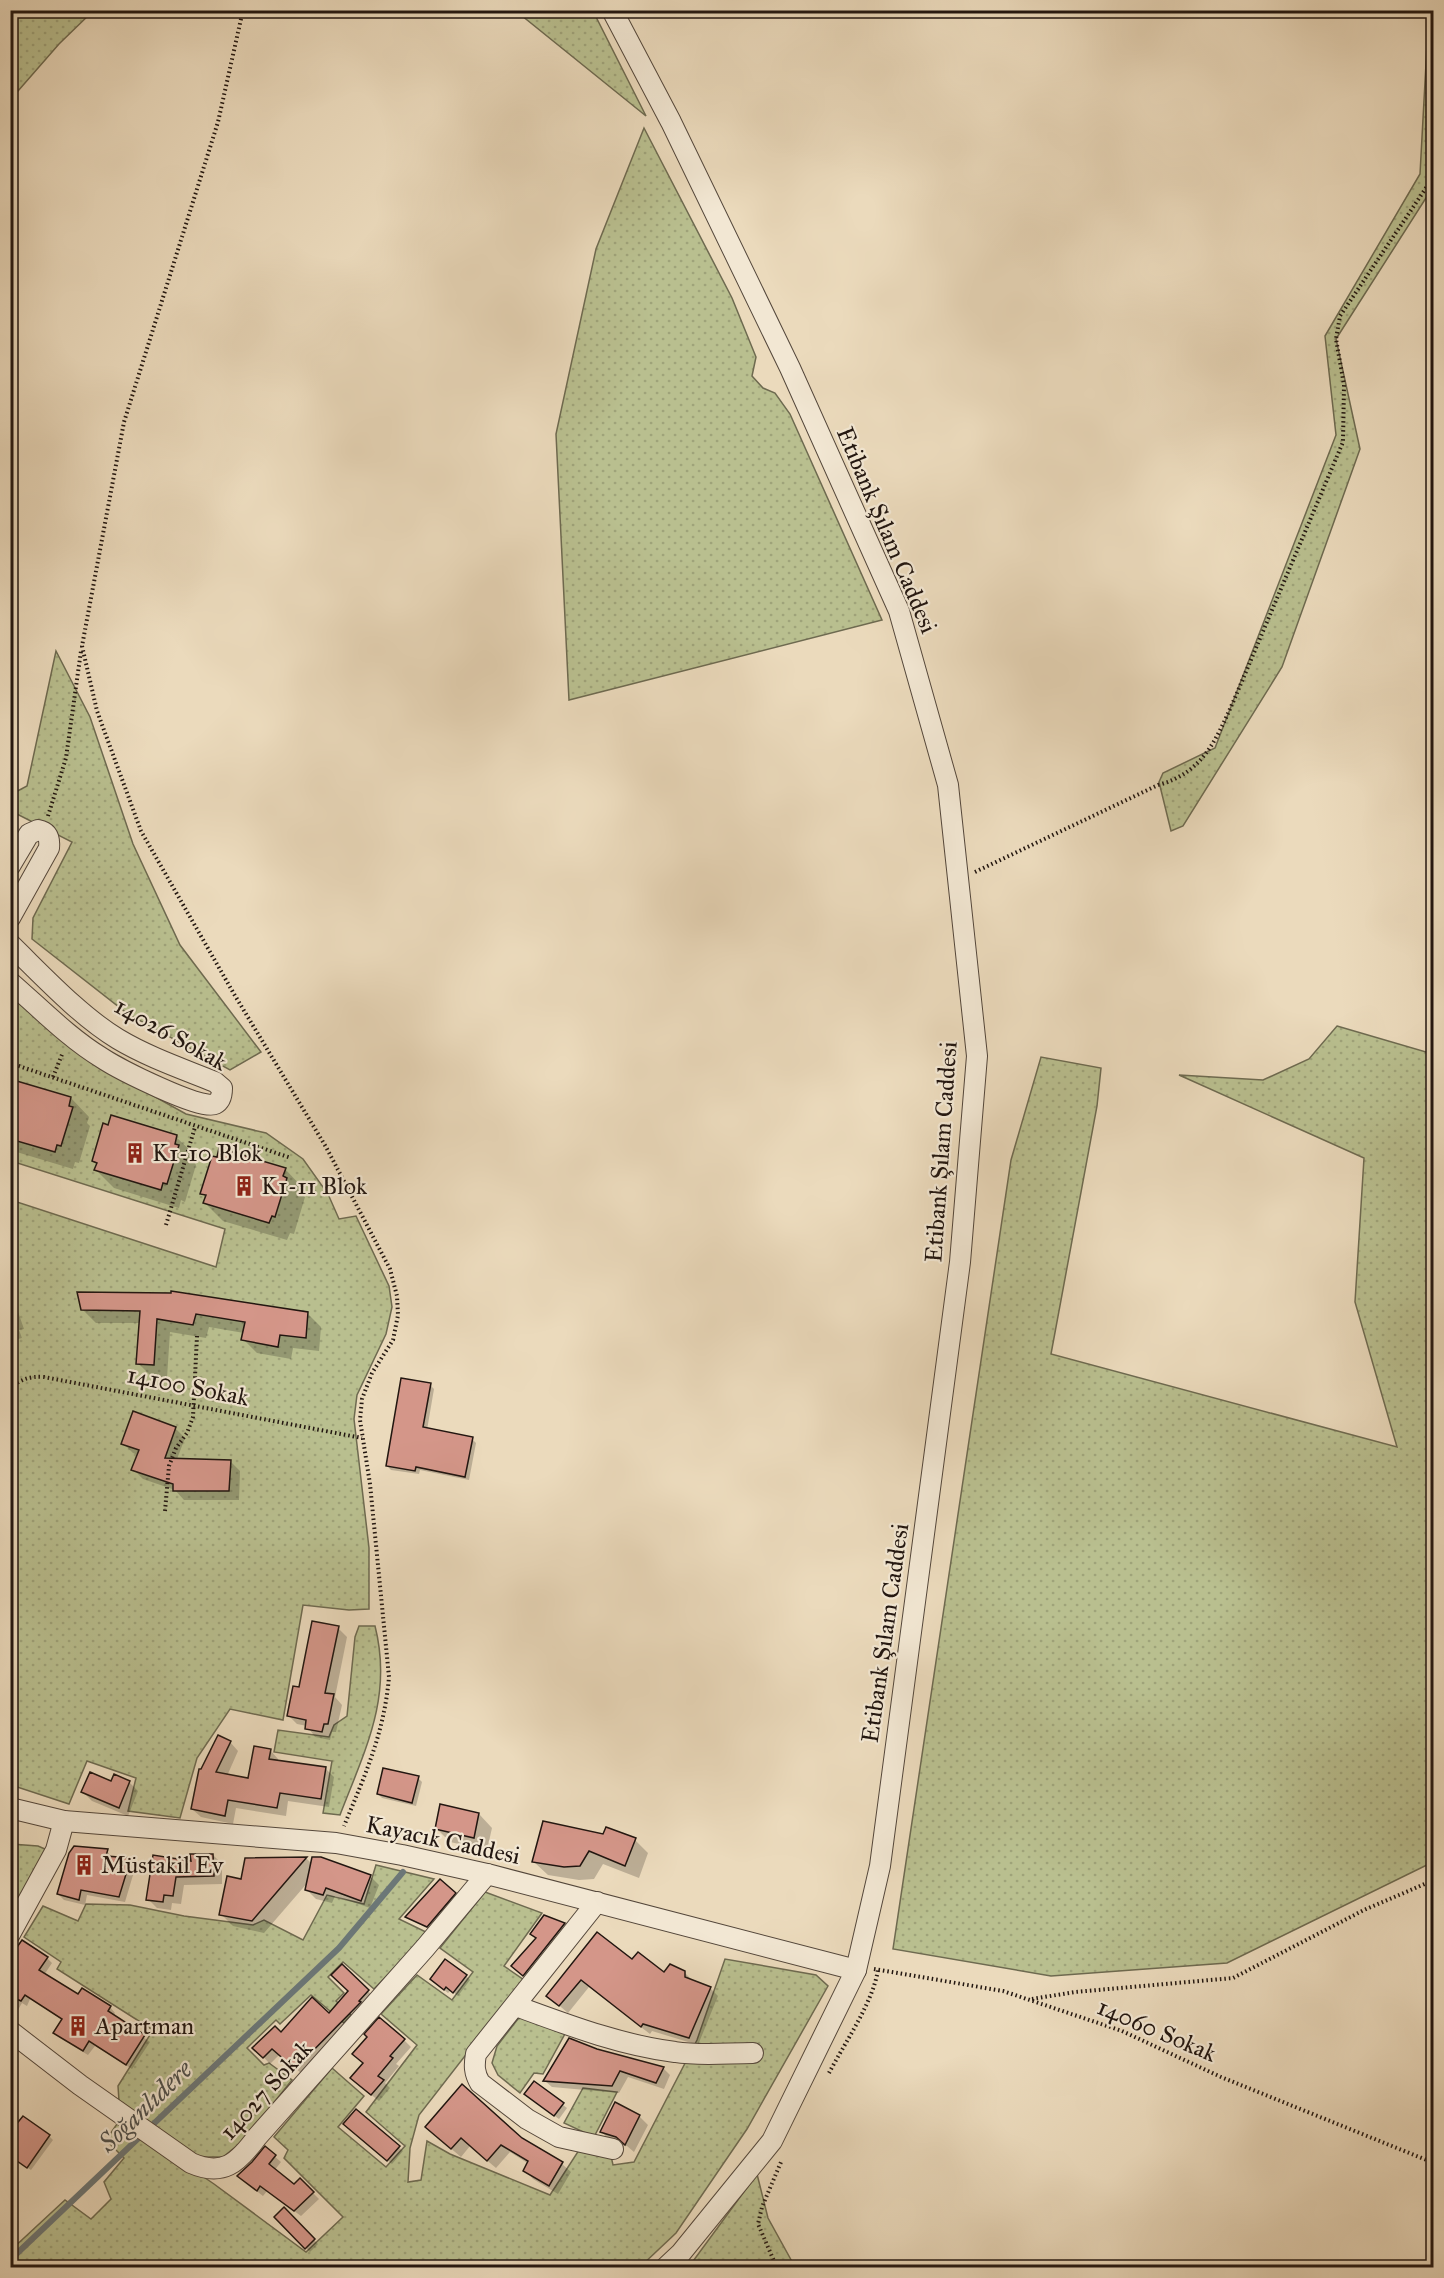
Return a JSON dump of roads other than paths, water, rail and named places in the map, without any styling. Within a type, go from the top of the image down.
[{"type":"street","name":"Etibank Şılam Caddesi","points":[[612,10],[671,122],[790,368],[899,611],[948,785],[977,1056],[960,1262],[880,1866],[856,1970],[772,2141],[681,2253],[666,2268]]},
{"type":"street","points":[[10,867],[29,834],[34,830],[43,831],[49,837],[49,848],[10,918]]},
{"type":"street","name":"14026 Sokak","points":[[10,944],[108,1032],[133,1047],[215,1082],[222,1088],[220,1100],[210,1105],[192,1101],[102,1058],[10,982]]},
{"type":"street","name":"Kayacık Caddesi","points":[[10,1808],[64,1821],[336,1843],[487,1874],[856,1970]]},
{"type":"street","points":[[10,1818],[64,1821],[56,1850],[10,1934]]},
{"type":"street","name":"14027 Sokak","points":[[10,2031],[80,2085],[191,2163],[210,2169],[230,2165],[239,2161],[257,2137],[425,1948],[487,1874]]},
{"type":"street","points":[[597,1902],[476,2054],[474,2066],[480,2083],[527,2119],[559,2137],[613,2149]]},
{"type":"street","points":[[516,2006],[593,2034],[637,2046],[677,2053],[753,2053]]},
{"type":"waterway","name":"Soğanlıdere","points":[[10,2260],[339,1948],[403,1872]]},
{"type":"place","name":"K1-10 Blok","points":[[135,1153]]},
{"type":"place","name":"K1-11 Blok","points":[[244,1186]]},
{"type":"place","name":"Müstakil Ev","points":[[84,1865]]},
{"type":"place","name":"Apartman","points":[[78,2026]]}]
